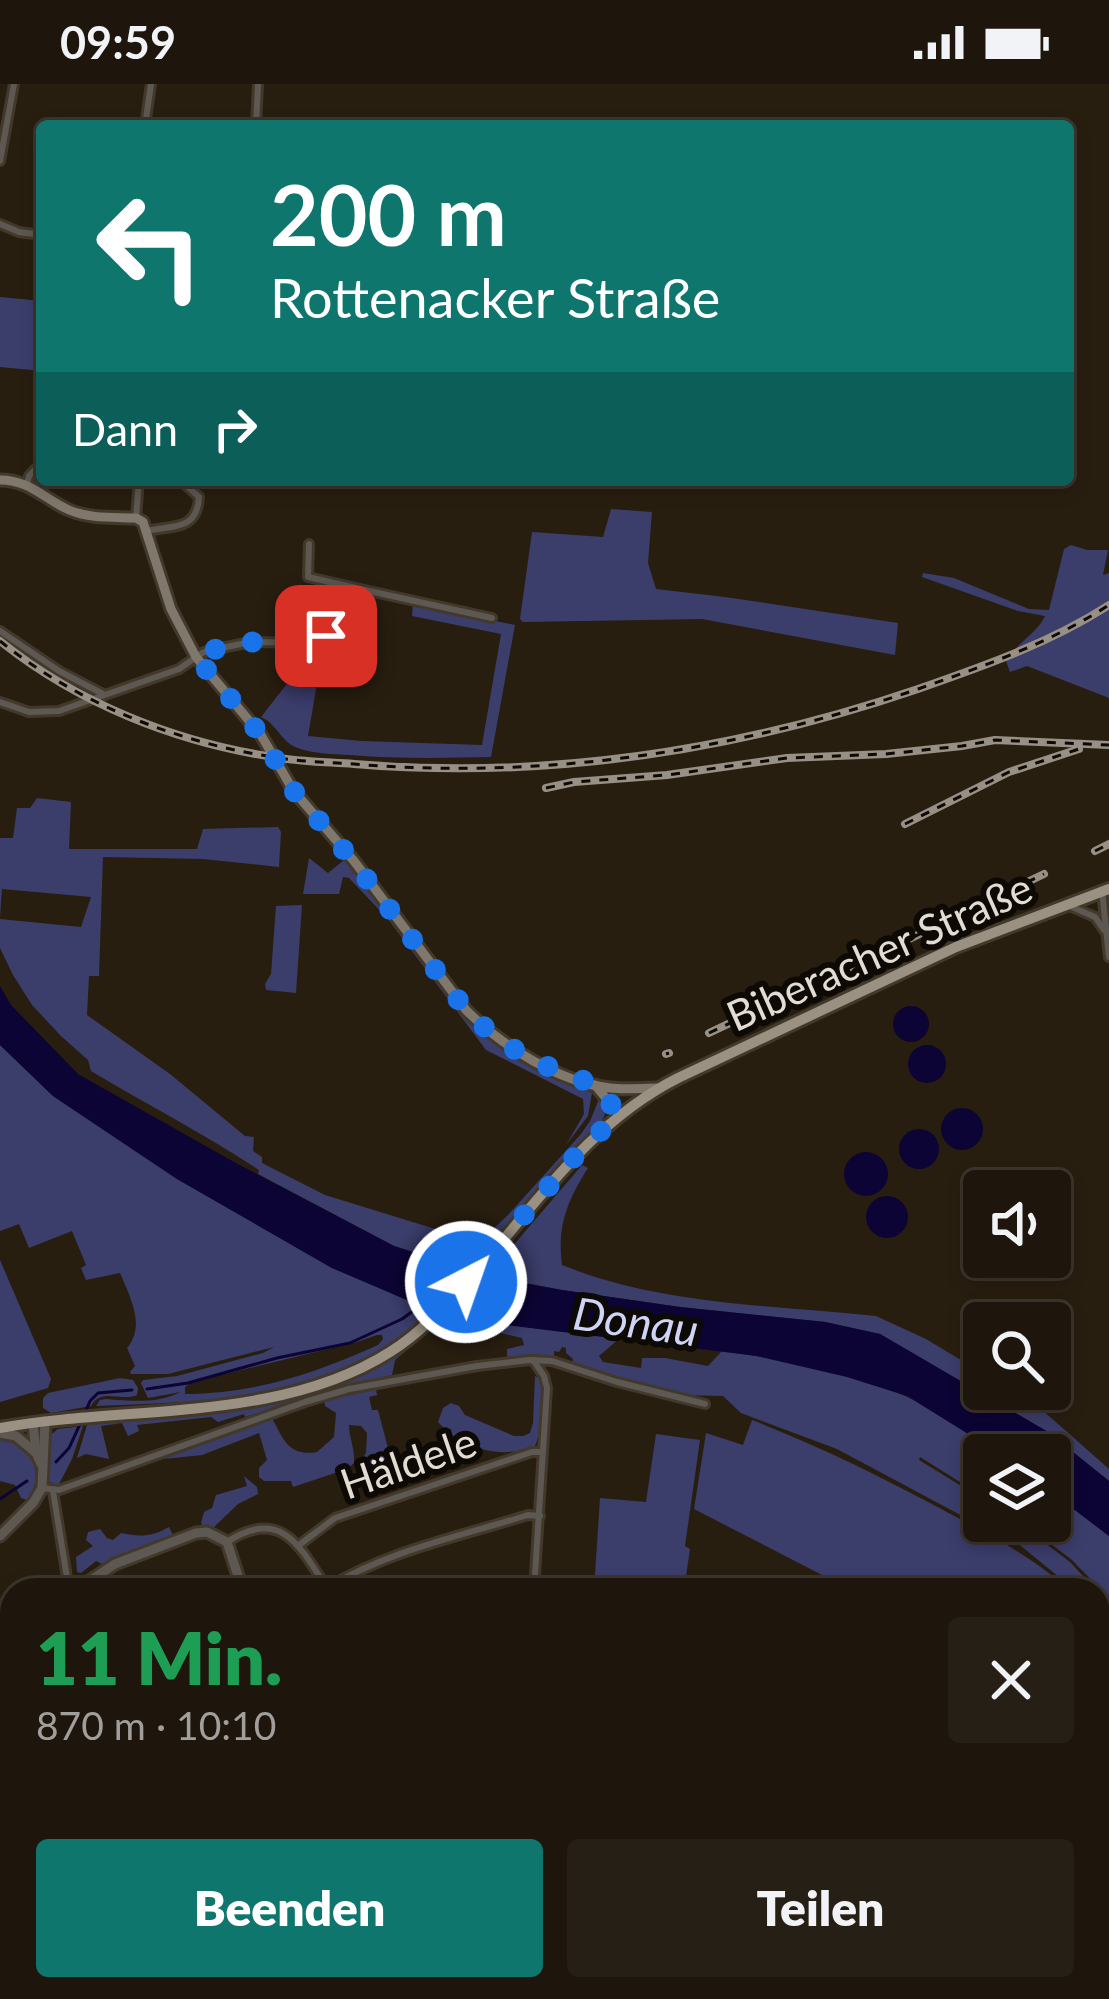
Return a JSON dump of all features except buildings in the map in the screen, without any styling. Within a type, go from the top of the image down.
[{"type":"main road","points":[[0,480],[26,484],[81,515],[136,518],[143,523],[171,609],[196,657],[261,735],[293,790],[466,1010],[493,1035],[529,1059],[595,1085],[659,1088]]},
{"type":"main road","name":"Biberacher Straße","points":[[0,1431],[76,1417],[275,1397],[327,1383],[392,1352],[436,1317],[578,1153],[621,1112],[678,1078],[956,947],[1106,890]]},
{"type":"main road","points":[[595,1085],[621,1112]]},
{"type":"main road","points":[[613,1089],[622,1100],[621,1112]]},
{"type":"street","points":[[0,161],[14,84]]},
{"type":"street","points":[[147,120],[151,84]]},
{"type":"street","points":[[256,120],[258,84]]},
{"type":"street","points":[[0,224],[36,234]]},
{"type":"street","points":[[26,484],[36,468]]},
{"type":"street","points":[[136,518],[139,486]]},
{"type":"street","points":[[147,530],[184,525],[196,513],[199,497],[187,486]]},
{"type":"street","points":[[309,544],[308,577],[492,618]]},
{"type":"street","points":[[0,702],[42,713],[76,707],[179,668],[202,652],[251,642],[311,644],[320,641],[360,589]]},
{"type":"street","points":[[0,631],[103,694]]},
{"type":"street","points":[[1106,890],[1109,957]]},
{"type":"street","points":[[1062,905],[1096,917],[1106,934]]},
{"type":"street","points":[[533,1360],[547,1388],[535,1578]]},
{"type":"street","points":[[0,1536],[47,1489],[278,1410],[396,1380],[477,1366],[552,1361],[705,1404]]},
{"type":"street","points":[[39,1422],[43,1469],[69,1578]]},
{"type":"street","points":[[36,1453],[39,1422]]},
{"type":"street","points":[[0,1431],[23,1440],[43,1469]]},
{"type":"street","name":"Häldele","points":[[299,1545],[335,1518],[543,1452]]},
{"type":"street","points":[[348,1578],[409,1552],[528,1515],[540,1516]]},
{"type":"street","points":[[227,1543],[247,1531],[267,1528],[282,1533],[299,1545],[320,1578]]},
{"type":"street","points":[[92,1578],[115,1564],[207,1532],[227,1543],[238,1578]]},
{"type":"shaded area","points":[[0,297],[36,300],[36,370],[0,367]]},
{"type":"shaded area","points":[[611,509],[652,512],[648,563],[656,589],[898,623],[895,655],[702,619],[523,622],[532,532],[603,537]]},
{"type":"shaded area","points":[[1071,545],[1108,550],[1103,575],[1109,573],[1109,698],[1027,666],[1010,672],[1006,661],[1045,616],[922,577],[923,573],[954,578],[1029,609],[1049,610],[1064,549]]},
{"type":"shaded area","points":[[413,604],[515,625],[491,757],[315,752],[290,744],[261,717],[315,648],[326,658],[320,666],[308,736],[482,745],[501,634],[412,616]]},
{"type":"shaded area","points":[[37,798],[71,802],[69,849],[197,849],[203,829],[278,827],[279,867],[203,859],[103,857],[99,976],[89,976],[87,1015],[170,1074],[245,1136],[254,1137],[253,1151],[262,1163],[325,1195],[471,1240],[467,1269],[394,1246],[258,1174],[259,1170],[239,1157],[91,1071],[88,1060],[32,1005],[0,948],[0,919],[81,927],[91,897],[2,889],[0,917],[0,838],[13,838],[17,808],[30,808]]},
{"type":"shaded area","points":[[309,858],[328,873],[344,860],[487,1038],[592,1093],[588,1116],[566,1145],[584,1114],[583,1099],[486,1050],[388,919],[349,878],[343,877],[339,894],[303,894]]},
{"type":"shaded area","points":[[302,905],[296,993],[266,990],[276,906]]},
{"type":"shaded area","points":[[0,1045],[53,1096],[177,1179],[332,1268],[432,1309],[399,1340],[361,1364],[320,1380],[231,1398],[96,1406],[106,1399],[144,1401],[172,1396],[181,1392],[148,1398],[141,1383],[274,1347],[168,1374],[131,1374],[135,1366],[127,1348],[136,1321],[120,1273],[86,1280],[81,1268],[86,1265],[72,1231],[29,1248],[19,1224],[0,1231]],"holes":[[[382,1335],[378,1345],[284,1380],[185,1394],[192,1382]]]},
{"type":"shaded area","points":[[599,1099],[606,1110],[600,1124],[485,1252],[479,1242],[581,1134]]},
{"type":"shaded area","points":[[582,1165],[588,1168],[562,1226],[562,1265],[677,1296],[876,1316],[963,1361],[963,1382],[880,1334],[825,1322],[680,1307],[487,1276]]},
{"type":"shaded area","points":[[0,1260],[51,1379],[48,1388],[0,1402]]},
{"type":"shaded area","points":[[450,1314],[465,1320],[620,1338],[599,1356],[603,1362],[641,1368],[642,1358],[708,1366],[722,1351],[767,1358],[862,1380],[905,1396],[970,1434],[963,1434],[963,1484],[919,1460],[963,1487],[963,1516],[837,1449],[741,1413],[723,1396],[679,1395],[572,1365],[573,1359],[562,1347],[554,1351],[554,1359],[507,1357],[507,1349],[524,1345],[522,1338],[449,1324]]},
{"type":"shaded area","points":[[438,1320],[395,1360],[392,1375],[218,1422],[211,1417],[137,1425],[139,1431],[128,1436],[122,1423],[101,1426],[109,1459],[86,1454],[77,1458],[87,1425],[250,1407],[314,1393],[370,1370]]},
{"type":"shaded area","points":[[535,1376],[541,1379],[541,1404],[535,1446],[514,1452],[483,1449],[453,1438],[451,1429],[438,1422],[443,1408],[451,1403],[465,1415],[514,1436],[530,1433]]},
{"type":"shaded area","points":[[120,1378],[133,1380],[137,1395],[100,1397],[91,1406],[51,1413],[43,1408],[48,1393]]},
{"type":"shaded area","points":[[376,1389],[377,1395],[369,1397],[372,1410],[378,1410],[388,1448],[399,1465],[395,1471],[359,1463],[366,1453],[367,1433],[361,1426],[349,1425],[354,1463],[293,1487],[291,1481],[259,1477],[259,1468],[267,1460],[259,1433],[202,1455],[164,1459],[201,1444],[166,1454],[272,1418],[293,1449],[317,1452],[334,1437],[336,1413],[324,1401]]},
{"type":"shaded area","points":[[1010,1410],[1042,1410],[1069,1434],[1048,1432]]},
{"type":"shaded area","points":[[752,1420],[802,1440],[963,1521],[963,1542],[1001,1542],[1055,1578],[828,1578],[694,1509],[706,1433],[743,1445]]},
{"type":"shaded area","points":[[83,1426],[58,1486],[48,1481],[49,1436],[58,1429]]},
{"type":"shaded area","points":[[656,1434],[700,1440],[685,1546],[690,1549],[686,1578],[595,1578],[600,1498],[646,1502]]},
{"type":"shaded area","points":[[1071,1435],[1109,1469],[1109,1481],[1071,1450]]},
{"type":"shaded area","points":[[0,1439],[17,1442],[33,1462],[35,1484],[27,1500],[15,1485],[0,1481]]},
{"type":"shaded area","points":[[244,1476],[258,1494],[238,1504],[213,1528],[203,1526],[204,1512],[212,1508],[216,1495],[247,1486]]},
{"type":"shaded area","points":[[1071,1507],[1109,1536],[1109,1578],[1090,1578],[1048,1542],[1071,1542]]},
{"type":"shaded area","points":[[169,1527],[173,1535],[77,1572],[76,1557],[93,1546],[86,1540],[88,1532],[100,1529],[113,1540],[121,1533],[145,1535]]},
{"type":"shaded area","points":[[1016,1542],[1044,1542],[1085,1578],[1060,1578]]},
{"type":"water","name":"Donau","points":[[0,986],[11,1005],[78,1074],[394,1246],[487,1276],[562,1290],[825,1322],[880,1334],[963,1382],[963,1410],[1010,1410],[1050,1434],[968,1434],[907,1396],[757,1356],[465,1320],[409,1301],[332,1268],[177,1179],[53,1096],[0,1045]]},
{"type":"water","points":[[911,1006],[924,1011],[929,1024],[924,1037],[911,1042],[898,1037],[893,1024],[898,1011]]},
{"type":"water","points":[[927,1045],[940,1051],[946,1064],[940,1077],[927,1083],[914,1077],[908,1064],[914,1051]]},
{"type":"water","points":[[962,1108],[977,1114],[983,1129],[977,1144],[962,1150],[947,1144],[941,1129],[947,1114]]},
{"type":"water","points":[[919,1129],[933,1135],[939,1149],[933,1163],[919,1169],[905,1163],[899,1149],[905,1135]]},
{"type":"water","points":[[866,1152],[881,1159],[888,1174],[881,1189],[866,1196],[851,1189],[844,1174],[851,1159]]},
{"type":"water","points":[[887,1196],[902,1202],[908,1217],[902,1232],[887,1238],[872,1232],[866,1217],[872,1202]]},
{"type":"water","points":[[1071,1450],[1109,1481],[1109,1536],[1071,1507]]},
{"type":"waterway","points":[[147,1389],[350,1343],[402,1319],[424,1303]]},
{"type":"waterway","points":[[84,1415],[98,1393],[132,1390]]},
{"type":"waterway","points":[[56,1462],[80,1424]]},
{"type":"waterway","points":[[0,1499],[27,1481]]},
{"type":"railway","points":[[0,641],[94,701],[200,741],[303,761],[498,768],[640,756],[849,711],[992,662],[1064,631],[1109,605]]},
{"type":"railway","points":[[546,788],[787,758],[886,754],[995,740],[1109,745]]},
{"type":"railway","points":[[905,824],[1009,772],[1079,749]]},
{"type":"railway","points":[[1095,851],[1109,844]]},
{"type":"railway","points":[[816,984],[1044,874]]},
{"type":"railway","points":[[709,1033],[770,1004]]},
{"type":"route","points":[[326,636],[311,644],[251,642],[196,657],[261,735],[293,790],[466,1010],[529,1059],[595,1085],[619,1114],[578,1153],[466,1282]]}]
